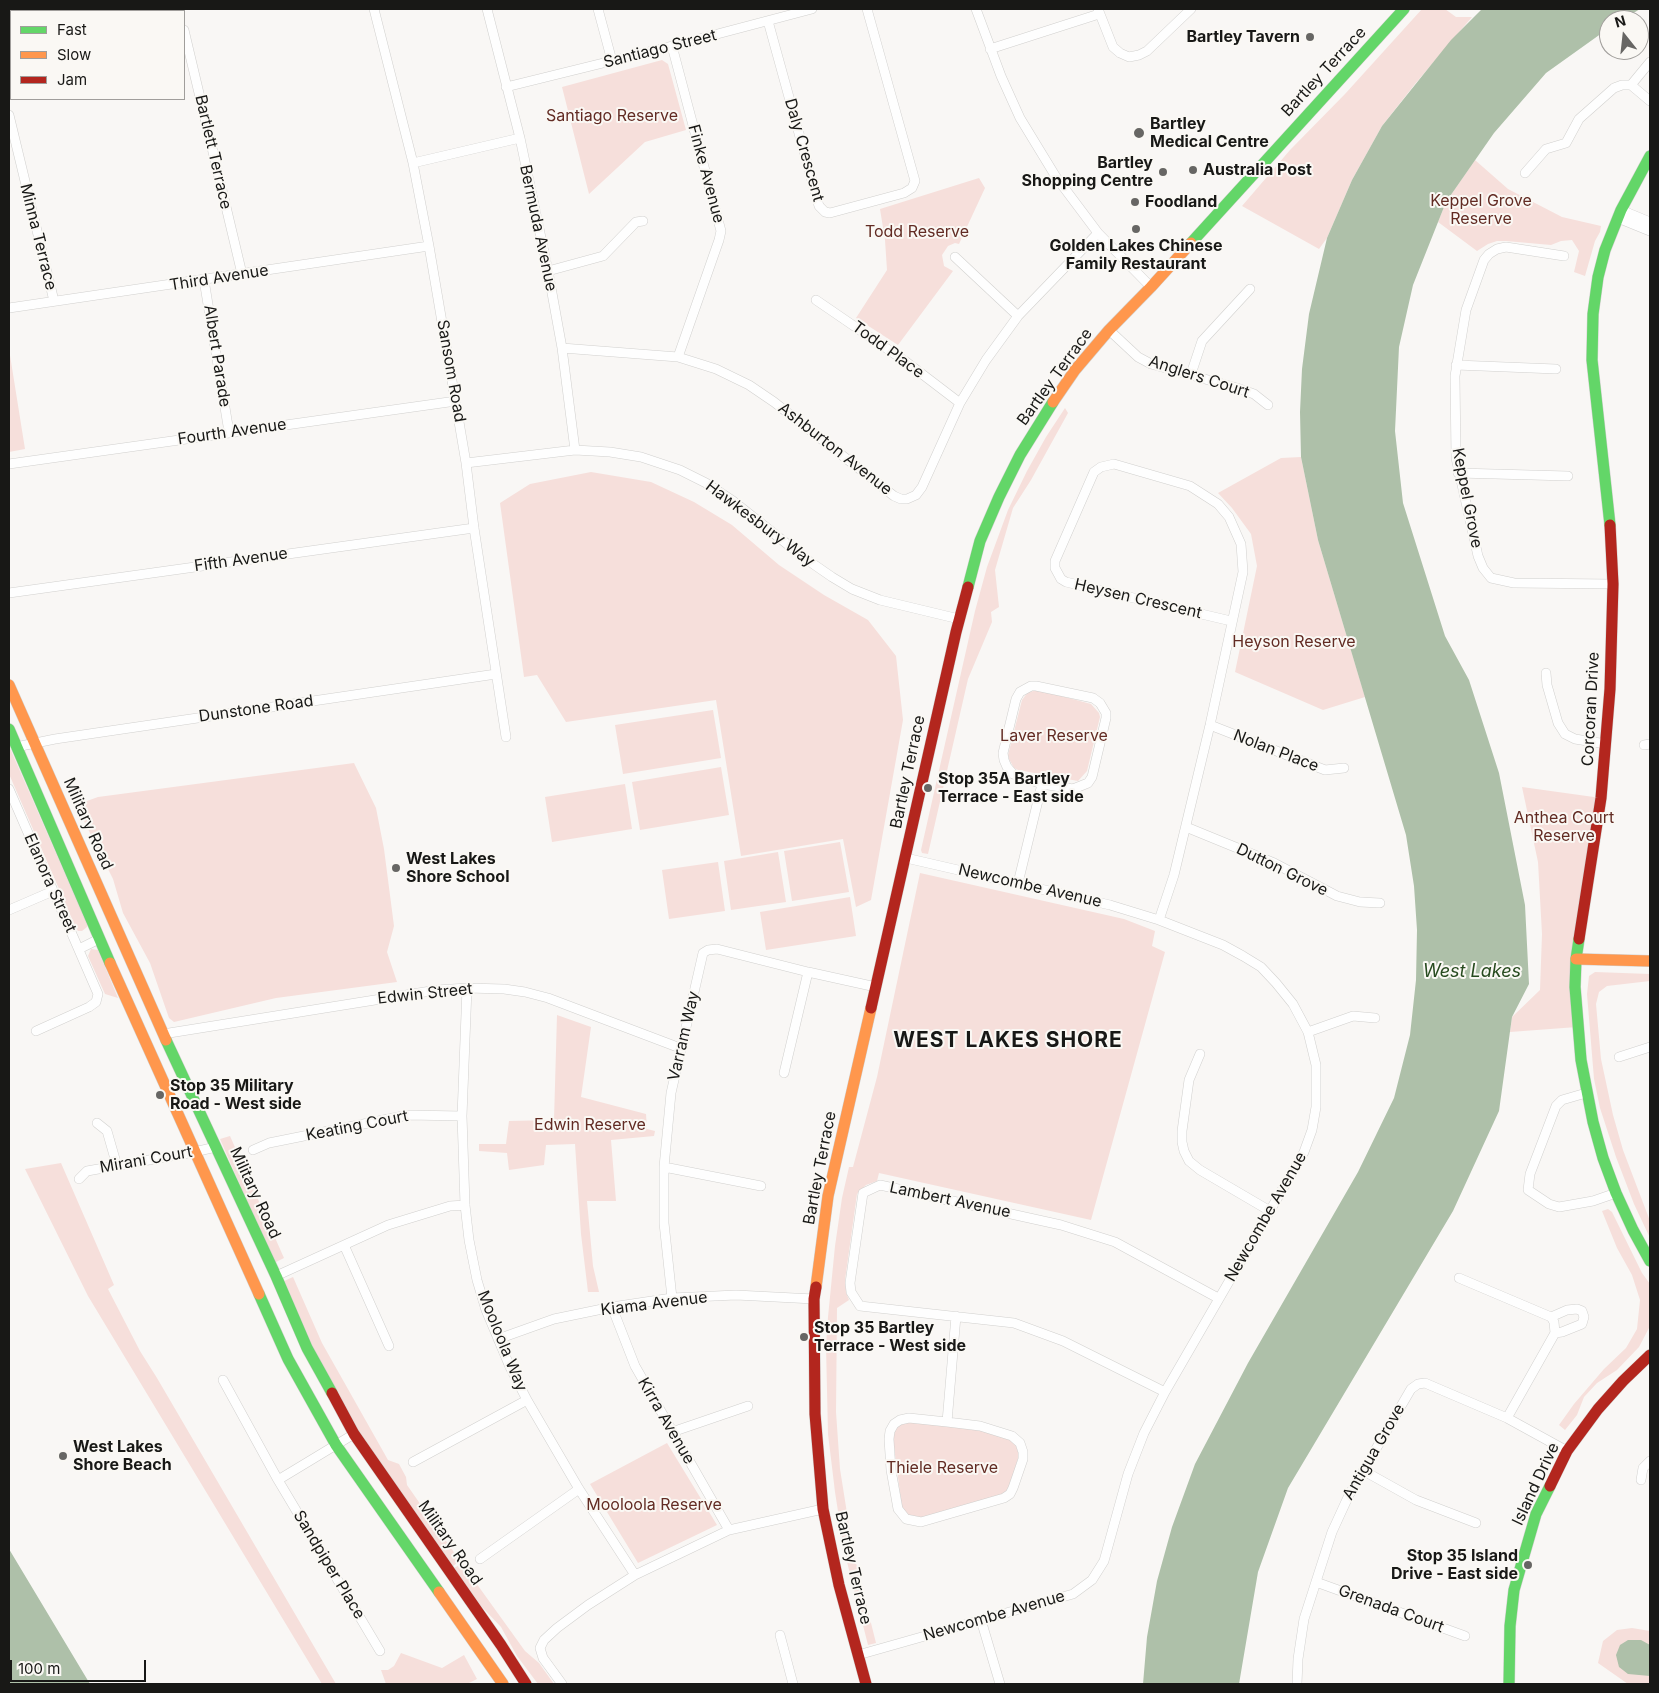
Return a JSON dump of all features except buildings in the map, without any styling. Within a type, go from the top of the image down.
[{"type":"street","name":"Sansom Road","points":[[374,9],[413,163],[429,246],[466,463],[506,737]]},
{"type":"street","name":"Bermuda Avenue","points":[[487,9],[520,138],[548,271],[562,348],[575,450]]},
{"type":"street","points":[[598,9],[612,61]]},
{"type":"street","name":"Santiago Street","points":[[506,87],[812,9]]},
{"type":"street","name":"Daly Crescent","points":[[768,21],[819,206],[825,212],[830,213],[904,193],[912,188],[915,181],[867,9]]},
{"type":"street","points":[[976,9],[990,49],[1020,118],[1056,177],[1098,233],[1151,287]]},
{"type":"street","points":[[990,49],[1098,12],[1113,47],[1120,53],[1130,57],[1139,56],[1147,51],[1191,9]]},
{"type":"street","name":"Bartley Terrace","points":[[866,1684],[839,1585],[822,1509],[815,1414],[814,1299],[828,1196],[959,619],[980,541],[1010,476],[1046,412],[1075,370],[1109,330],[1151,287],[1247,179],[1404,9]]},
{"type":"street","name":"Bartlett Terrace","points":[[185,34],[242,274]]},
{"type":"street","name":"Finke Avenue","points":[[672,46],[721,231],[678,357]]},
{"type":"street","points":[[1631,85],[1650,62]]},
{"type":"street","points":[[1525,173],[1546,149],[1566,144],[1579,119],[1614,88],[1622,85],[1631,85],[1650,100]]},
{"type":"street","name":"Minna Terrace","points":[[9,115],[54,302]]},
{"type":"street","points":[[413,163],[520,138]]},
{"type":"street","name":"Corcoran Drive","points":[[1650,156],[1619,214],[1605,250],[1598,277],[1592,336],[1592,360],[1610,524],[1613,584],[1610,689],[1601,798],[1576,959],[1575,987],[1577,1027],[1586,1093],[1603,1158],[1616,1193],[1650,1261]]},
{"type":"street","points":[[1619,214],[1650,222]]},
{"type":"street","points":[[1619,214],[1650,231]]},
{"type":"street","points":[[548,271],[603,256],[636,222],[643,221]]},
{"type":"street","name":"Ashburton Avenue","points":[[562,348],[678,357],[716,370],[749,385],[774,402],[894,496],[907,499],[916,495],[922,487],[960,403],[986,360],[1018,316],[1098,233]]},
{"type":"street","name":"Third Avenue","points":[[9,308],[429,246]]},
{"type":"street","name":"Keppel Grove","points":[[1564,256],[1506,247],[1497,249],[1484,260],[1466,310],[1454,376],[1458,473],[1478,556],[1483,568],[1491,578],[1514,583],[1613,584]]},
{"type":"street","points":[[955,257],[1018,316]]},
{"type":"street","name":"Albert Parade","points":[[204,280],[229,432]]},
{"type":"street","points":[[1190,374],[1202,341],[1250,289]]},
{"type":"street","name":"Todd Place","points":[[816,300],[905,361],[960,403]]},
{"type":"street","name":"Anglers Court","points":[[1109,330],[1138,357],[1151,364],[1254,394],[1268,404]]},
{"type":"street","points":[[1456,365],[1556,369]]},
{"type":"street","name":"Fourth Avenue","points":[[9,464],[456,401]]},
{"type":"street","name":"Hawkesbury Way","points":[[466,463],[575,450],[610,452],[641,457],[680,470],[706,483],[733,501],[806,559],[852,588],[880,600],[959,619]]},
{"type":"street","name":"Heysen Crescent","points":[[1158,920],[1174,875],[1210,725],[1231,620],[1243,572],[1243,557],[1241,544],[1228,517],[1218,504],[1190,486],[1114,464],[1101,467],[1094,472],[1055,561],[1055,568],[1061,579],[1066,582],[1231,620]]},
{"type":"street","points":[[1458,473],[1568,476]]},
{"type":"street","name":"Fifth Avenue","points":[[9,593],[474,528]]},
{"type":"street","points":[[1546,673],[1547,685],[1558,723],[1565,734],[1575,739],[1606,744]]},
{"type":"street","name":"Dunstone Road","points":[[16,747],[496,674]]},
{"type":"street","name":"Military Road","points":[[9,685],[163,1034],[276,1276],[307,1348],[354,1434],[501,1645],[526,1684]]},
{"type":"street","points":[[1030,686],[1036,686],[1093,698],[1100,703],[1106,713],[1106,718],[1092,776],[1088,783],[1073,789],[1042,784],[1013,774],[1004,760],[1003,753],[1016,699],[1020,692],[1030,686]]},
{"type":"street","name":"Nolan Place","points":[[1210,725],[1325,770],[1344,768]]},
{"type":"street","points":[[9,729],[194,1152],[288,1359],[336,1445],[503,1684]]},
{"type":"street","points":[[1018,883],[1042,784]]},
{"type":"street","name":"Elanora Street","points":[[9,789],[98,994],[96,1002],[88,1008],[36,1031]]},
{"type":"street","name":"Dutton Grove","points":[[1186,826],[1274,863],[1338,896],[1360,902],[1380,903]]},
{"type":"street","name":"Newcombe Avenue","points":[[858,1655],[1073,1594],[1092,1580],[1104,1561],[1128,1474],[1144,1433],[1218,1298],[1304,1152],[1315,1118],[1317,1086],[1316,1065],[1308,1032],[1293,1004],[1261,967],[1224,945],[1158,920],[1110,905],[906,858]]},
{"type":"street","points":[[9,910],[53,891]]},
{"type":"street","name":"Elanora Street","points":[[79,949],[100,938]]},
{"type":"street","name":"Varram Way","points":[[672,1298],[664,1223],[664,1167],[671,1093],[703,953],[708,950],[717,949],[876,987]]},
{"type":"street","points":[[1576,959],[1650,961]]},
{"type":"street","points":[[784,1073],[808,972]]},
{"type":"street","name":"Edwin Street","points":[[163,1034],[437,990],[467,988],[504,989],[548,998],[680,1048]]},
{"type":"street","name":"Mooloola Way","points":[[467,988],[462,1116],[465,1205],[469,1240],[477,1280],[486,1310],[498,1339],[527,1400],[579,1489],[635,1575]]},
{"type":"street","points":[[1308,1032],[1352,1016],[1375,1018]]},
{"type":"street","points":[[1620,1057],[1650,1047]]},
{"type":"street","points":[[1200,1054],[1188,1080],[1182,1131],[1184,1151],[1189,1161],[1200,1170],[1270,1211]]},
{"type":"street","points":[[1586,1093],[1562,1100],[1556,1106],[1530,1174],[1528,1190],[1549,1204],[1559,1207],[1593,1201],[1616,1193]]},
{"type":"street","name":"Keating Court","points":[[253,1150],[269,1143],[408,1115],[462,1116]]},
{"type":"street","points":[[97,1123],[107,1130],[116,1166]]},
{"type":"street","name":"Mirani Court","points":[[79,1179],[87,1171],[216,1147]]},
{"type":"street","points":[[664,1167],[761,1186]]},
{"type":"street","name":"Lambert Avenue","points":[[1165,1392],[1055,1338],[1014,1323],[860,1306],[850,1292],[850,1283],[863,1194],[880,1185],[1061,1224],[1115,1242],[1218,1298]]},
{"type":"street","points":[[276,1276],[388,1225],[450,1206],[465,1205]]},
{"type":"street","points":[[344,1245],[389,1346]]},
{"type":"street","points":[[1459,1278],[1551,1317],[1556,1327],[1555,1333],[1507,1418]]},
{"type":"street","name":"Kiama Avenue","points":[[498,1339],[554,1319],[612,1307],[672,1298],[736,1295],[814,1299]]},
{"type":"street","name":"Kirra Avenue","points":[[612,1307],[635,1366],[730,1530]]},
{"type":"street","points":[[1551,1317],[1567,1310],[1578,1309],[1582,1311],[1584,1317],[1582,1324],[1555,1333]]},
{"type":"street","points":[[947,1422],[956,1316]]},
{"type":"street","name":"Island Drive","points":[[1509,1684],[1510,1626],[1514,1590],[1536,1514],[1567,1451],[1598,1409],[1623,1381],[1650,1356]]},
{"type":"street","name":"Sandpiper Place","points":[[223,1380],[278,1480],[380,1651]]},
{"type":"street","name":"Antigua Grove","points":[[1297,1684],[1298,1659],[1304,1619],[1332,1532],[1349,1495],[1411,1389],[1418,1384],[1425,1383],[1507,1418],[1567,1451]]},
{"type":"street","points":[[413,1462],[527,1400]]},
{"type":"street","points":[[672,1432],[748,1406]]},
{"type":"street","points":[[910,1418],[947,1422],[980,1426],[1012,1436],[1020,1443],[1023,1459],[1013,1488],[1010,1494],[1004,1498],[920,1522],[906,1519],[898,1509],[891,1470],[890,1431],[894,1424],[900,1420],[910,1418]]},
{"type":"street","points":[[278,1480],[354,1434]]},
{"type":"street","points":[[1641,1480],[1643,1468],[1650,1461]]},
{"type":"street","points":[[1364,1471],[1416,1500],[1476,1523]]},
{"type":"street","points":[[480,1559],[579,1489]]},
{"type":"street","points":[[562,1684],[543,1658],[540,1648],[544,1640],[557,1628],[588,1605],[635,1575],[730,1530],[822,1509]]},
{"type":"street","name":"Grenada Court","points":[[1316,1582],[1465,1636]]},
{"type":"street","points":[[981,1620],[1000,1684]]},
{"type":"street","points":[[780,1635],[793,1684]]},
{"type":"green space","points":[[1422,9],[1445,9],[1456,17],[1472,17],[1382,126],[1352,180],[1327,238],[1319,249],[1242,206],[1290,150],[1345,94]]},
{"type":"green space","name":"Santiago Reserve","points":[[662,60],[668,64],[686,130],[645,142],[589,194],[562,87]]},
{"type":"green space","name":"Keppel Grove Reserve","points":[[1475,160],[1508,189],[1562,217],[1601,226],[1585,276],[1574,272],[1579,251],[1572,240],[1561,241],[1551,245],[1497,241],[1477,251],[1438,222],[1446,202]]},
{"type":"green space","name":"Todd Reserve","points":[[979,178],[985,188],[959,244],[955,243],[948,246],[942,255],[944,266],[953,271],[898,345],[856,318],[887,270],[880,209]]},
{"type":"green space","points":[[9,349],[25,449],[9,452]]},
{"type":"green space","points":[[1065,408],[1068,413],[1031,480],[1013,508],[995,570],[999,607],[991,612],[992,622],[968,679],[928,854],[922,853],[921,850],[975,611],[987,567],[1008,510],[1027,471]]},
{"type":"green space","name":"Heyson Reserve","points":[[1301,457],[1318,540],[1365,697],[1323,710],[1235,672],[1257,566],[1251,534],[1232,508],[1218,493],[1281,458]]},
{"type":"green space","points":[[591,472],[651,482],[694,502],[732,525],[779,565],[824,595],[868,620],[896,656],[903,720],[871,900],[856,907],[843,839],[741,856],[716,700],[566,722],[537,675],[524,677],[500,503],[530,484]]},
{"type":"green space","name":"Laver Reserve","points":[[1039,690],[1091,704],[1099,713],[1100,717],[1087,771],[1078,781],[1018,770],[1014,768],[1009,759],[1008,755],[1022,700],[1028,692]]},
{"type":"green space","points":[[713,710],[721,758],[623,774],[615,725]]},
{"type":"green space","points":[[9,746],[87,924],[87,927],[82,931],[78,931],[76,928],[9,774]]},
{"type":"green space","points":[[354,763],[376,808],[384,849],[394,926],[387,952],[397,982],[276,998],[174,1022],[169,1018],[150,963],[123,913],[113,879],[76,805],[98,797]]},
{"type":"green space","points":[[721,767],[729,815],[640,830],[632,782]]},
{"type":"green space","points":[[625,784],[632,829],[552,842],[545,797]]},
{"type":"green space","name":"Anthea Court Reserve","points":[[1522,787],[1601,798],[1576,959],[1577,1027],[1510,1032],[1512,1017],[1540,990],[1542,934],[1538,862]]},
{"type":"green space","points":[[840,842],[849,892],[792,901],[784,851]]},
{"type":"green space","points":[[778,852],[786,902],[731,910],[724,861]]},
{"type":"green space","points":[[718,862],[725,911],[669,919],[662,870]]},
{"type":"green space","points":[[920,873],[1124,919],[1155,931],[1152,946],[1165,952],[1091,1220],[879,1173],[877,1181],[866,1185],[857,1194],[845,1280],[849,1300],[837,1308],[836,1412],[840,1469],[853,1551],[876,1643],[868,1645],[844,1550],[835,1492],[828,1434],[826,1346],[835,1246],[842,1198],[849,1167],[853,1167],[877,1077]]},
{"type":"green space","points":[[850,897],[856,936],[766,950],[760,912]]},
{"type":"green space","points":[[91,949],[98,950],[118,998],[105,994],[88,956]]},
{"type":"green space","points":[[1595,972],[1650,974],[1650,981],[1607,986],[1599,992],[1596,1004],[1601,1059],[1613,1115],[1623,1150],[1650,1221],[1650,1238],[1634,1204],[1616,1157],[1600,1108],[1594,1079],[1587,994],[1589,976]]},
{"type":"green space","name":"Edwin Reserve","points":[[557,1015],[591,1027],[581,1097],[646,1114],[647,1129],[655,1131],[654,1136],[611,1140],[616,1201],[587,1201],[593,1266],[599,1292],[588,1292],[581,1234],[575,1144],[546,1145],[544,1165],[509,1170],[507,1153],[479,1151],[479,1144],[506,1144],[509,1121],[554,1120]]},
{"type":"green space","points":[[230,1136],[284,1258],[274,1263],[220,1139]]},
{"type":"green space","points":[[61,1163],[114,1285],[108,1289],[140,1351],[336,1684],[322,1684],[88,1296],[25,1169]]},
{"type":"green space","points":[[1608,1209],[1612,1212],[1642,1273],[1650,1284],[1650,1326],[1639,1347],[1617,1370],[1597,1383],[1584,1397],[1577,1415],[1565,1430],[1559,1425],[1604,1369],[1626,1348],[1637,1329],[1640,1300],[1632,1275],[1617,1248],[1602,1211]]},
{"type":"green space","points":[[293,1277],[322,1343],[388,1460],[399,1464],[406,1477],[407,1485],[460,1561],[453,1566],[350,1421],[314,1353],[282,1282]]},
{"type":"green space","name":"Thiele Reserve","points":[[905,1421],[977,1429],[1008,1438],[1016,1445],[1018,1451],[1018,1458],[1010,1487],[1002,1495],[921,1518],[907,1515],[902,1508],[893,1439],[896,1427]]},
{"type":"green space","name":"Mooloola Reserve","points":[[667,1443],[717,1525],[638,1563],[590,1484]]},
{"type":"green space","points":[[463,1563],[525,1651],[539,1663],[554,1684],[538,1684],[517,1656],[501,1627],[481,1606],[454,1568]]},
{"type":"green space","points":[[1632,1628],[1650,1631],[1650,1684],[1628,1684],[1598,1663],[1603,1641],[1617,1630]]},
{"type":"green space","points":[[401,1653],[442,1668],[464,1655],[477,1679],[467,1684],[386,1684],[381,1670],[388,1670],[394,1666]]},
{"type":"water","name":"West Lakes","points":[[1482,9],[1640,9],[1599,10],[1599,35],[1546,73],[1494,133],[1446,202],[1413,285],[1399,347],[1395,431],[1403,503],[1445,636],[1469,680],[1499,773],[1525,905],[1529,984],[1512,1017],[1499,1111],[1453,1211],[1288,1488],[1258,1572],[1239,1684],[1143,1684],[1147,1637],[1157,1581],[1172,1527],[1195,1464],[1248,1363],[1358,1172],[1394,1098],[1410,1035],[1416,980],[1417,930],[1414,886],[1406,835],[1318,540],[1301,457],[1300,412],[1302,369],[1309,314],[1327,238],[1352,180],[1382,126],[1451,40]]},
{"type":"water","points":[[9,1549],[90,1684],[9,1684]]},
{"type":"water","points":[[1628,1640],[1641,1640],[1650,1645],[1650,1676],[1628,1674],[1619,1667],[1616,1655],[1620,1645]]},
{"type":"traffic: fast","points":[[1191,243],[1404,9]]},
{"type":"traffic: fast","points":[[1610,525],[1592,360],[1593,314],[1598,277],[1605,250],[1621,210],[1650,156]]},
{"type":"traffic: fast","points":[[968,587],[980,541],[999,497],[1020,455],[1053,402]]},
{"type":"traffic: fast","points":[[9,729],[110,963]]},
{"type":"traffic: fast","points":[[1579,939],[1575,987],[1581,1060],[1593,1122],[1603,1158],[1616,1193],[1650,1261]]},
{"type":"traffic: fast","points":[[166,1040],[276,1276],[307,1348],[332,1393]]},
{"type":"traffic: fast","points":[[259,1294],[288,1359],[336,1445],[439,1592]]},
{"type":"traffic: fast","points":[[1509,1684],[1510,1626],[1514,1590],[1536,1514],[1550,1486]]},
{"type":"traffic: slow","points":[[1053,402],[1075,370],[1109,330],[1191,243]]},
{"type":"traffic: slow","points":[[9,685],[166,1040]]},
{"type":"traffic: slow","points":[[1576,959],[1650,961]]},
{"type":"traffic: slow","points":[[110,963],[259,1294]]},
{"type":"traffic: slow","points":[[816,1287],[828,1196],[871,1008]]},
{"type":"traffic: slow","points":[[439,1592],[503,1684]]},
{"type":"traffic: jam","points":[[1579,939],[1601,798],[1610,689],[1613,584],[1610,525]]},
{"type":"traffic: jam","points":[[871,1008],[956,632],[968,587]]},
{"type":"traffic: jam","points":[[816,1287],[814,1299],[815,1414],[823,1509],[839,1585],[866,1684]]},
{"type":"traffic: jam","points":[[1550,1486],[1567,1451],[1598,1409],[1650,1355]]},
{"type":"traffic: jam","points":[[332,1393],[354,1434],[501,1645],[526,1684]]},
{"type":"place","name":"Bartley Tavern","points":[[1310,37]]},
{"type":"place","name":"Bartley Medical Centre","points":[[1139,133]]},
{"type":"place","name":"Australia Post","points":[[1193,170]]},
{"type":"place","name":"Bartley Shopping Centre","points":[[1163,172]]},
{"type":"place","name":"Foodland","points":[[1135,202]]},
{"type":"place","name":"Golden Lakes Chinese Family Restaurant","points":[[1136,229]]},
{"type":"place","name":"Stop 35A Bartley Terrace - East side","points":[[928,788]]},
{"type":"place","name":"West Lakes Shore School","points":[[396,868]]},
{"type":"place","name":"Stop 35 Military Road - West side","points":[[160,1095]]},
{"type":"place","name":"Stop 35 Bartley Terrace - West side","points":[[804,1337]]},
{"type":"place","name":"West Lakes Shore Beach","points":[[63,1456]]},
{"type":"place","name":"Stop 35 Island Drive - East side","points":[[1528,1565]]},
{"type":"district","name":"WEST LAKES SHORE","points":[[1008,1041]]}]
